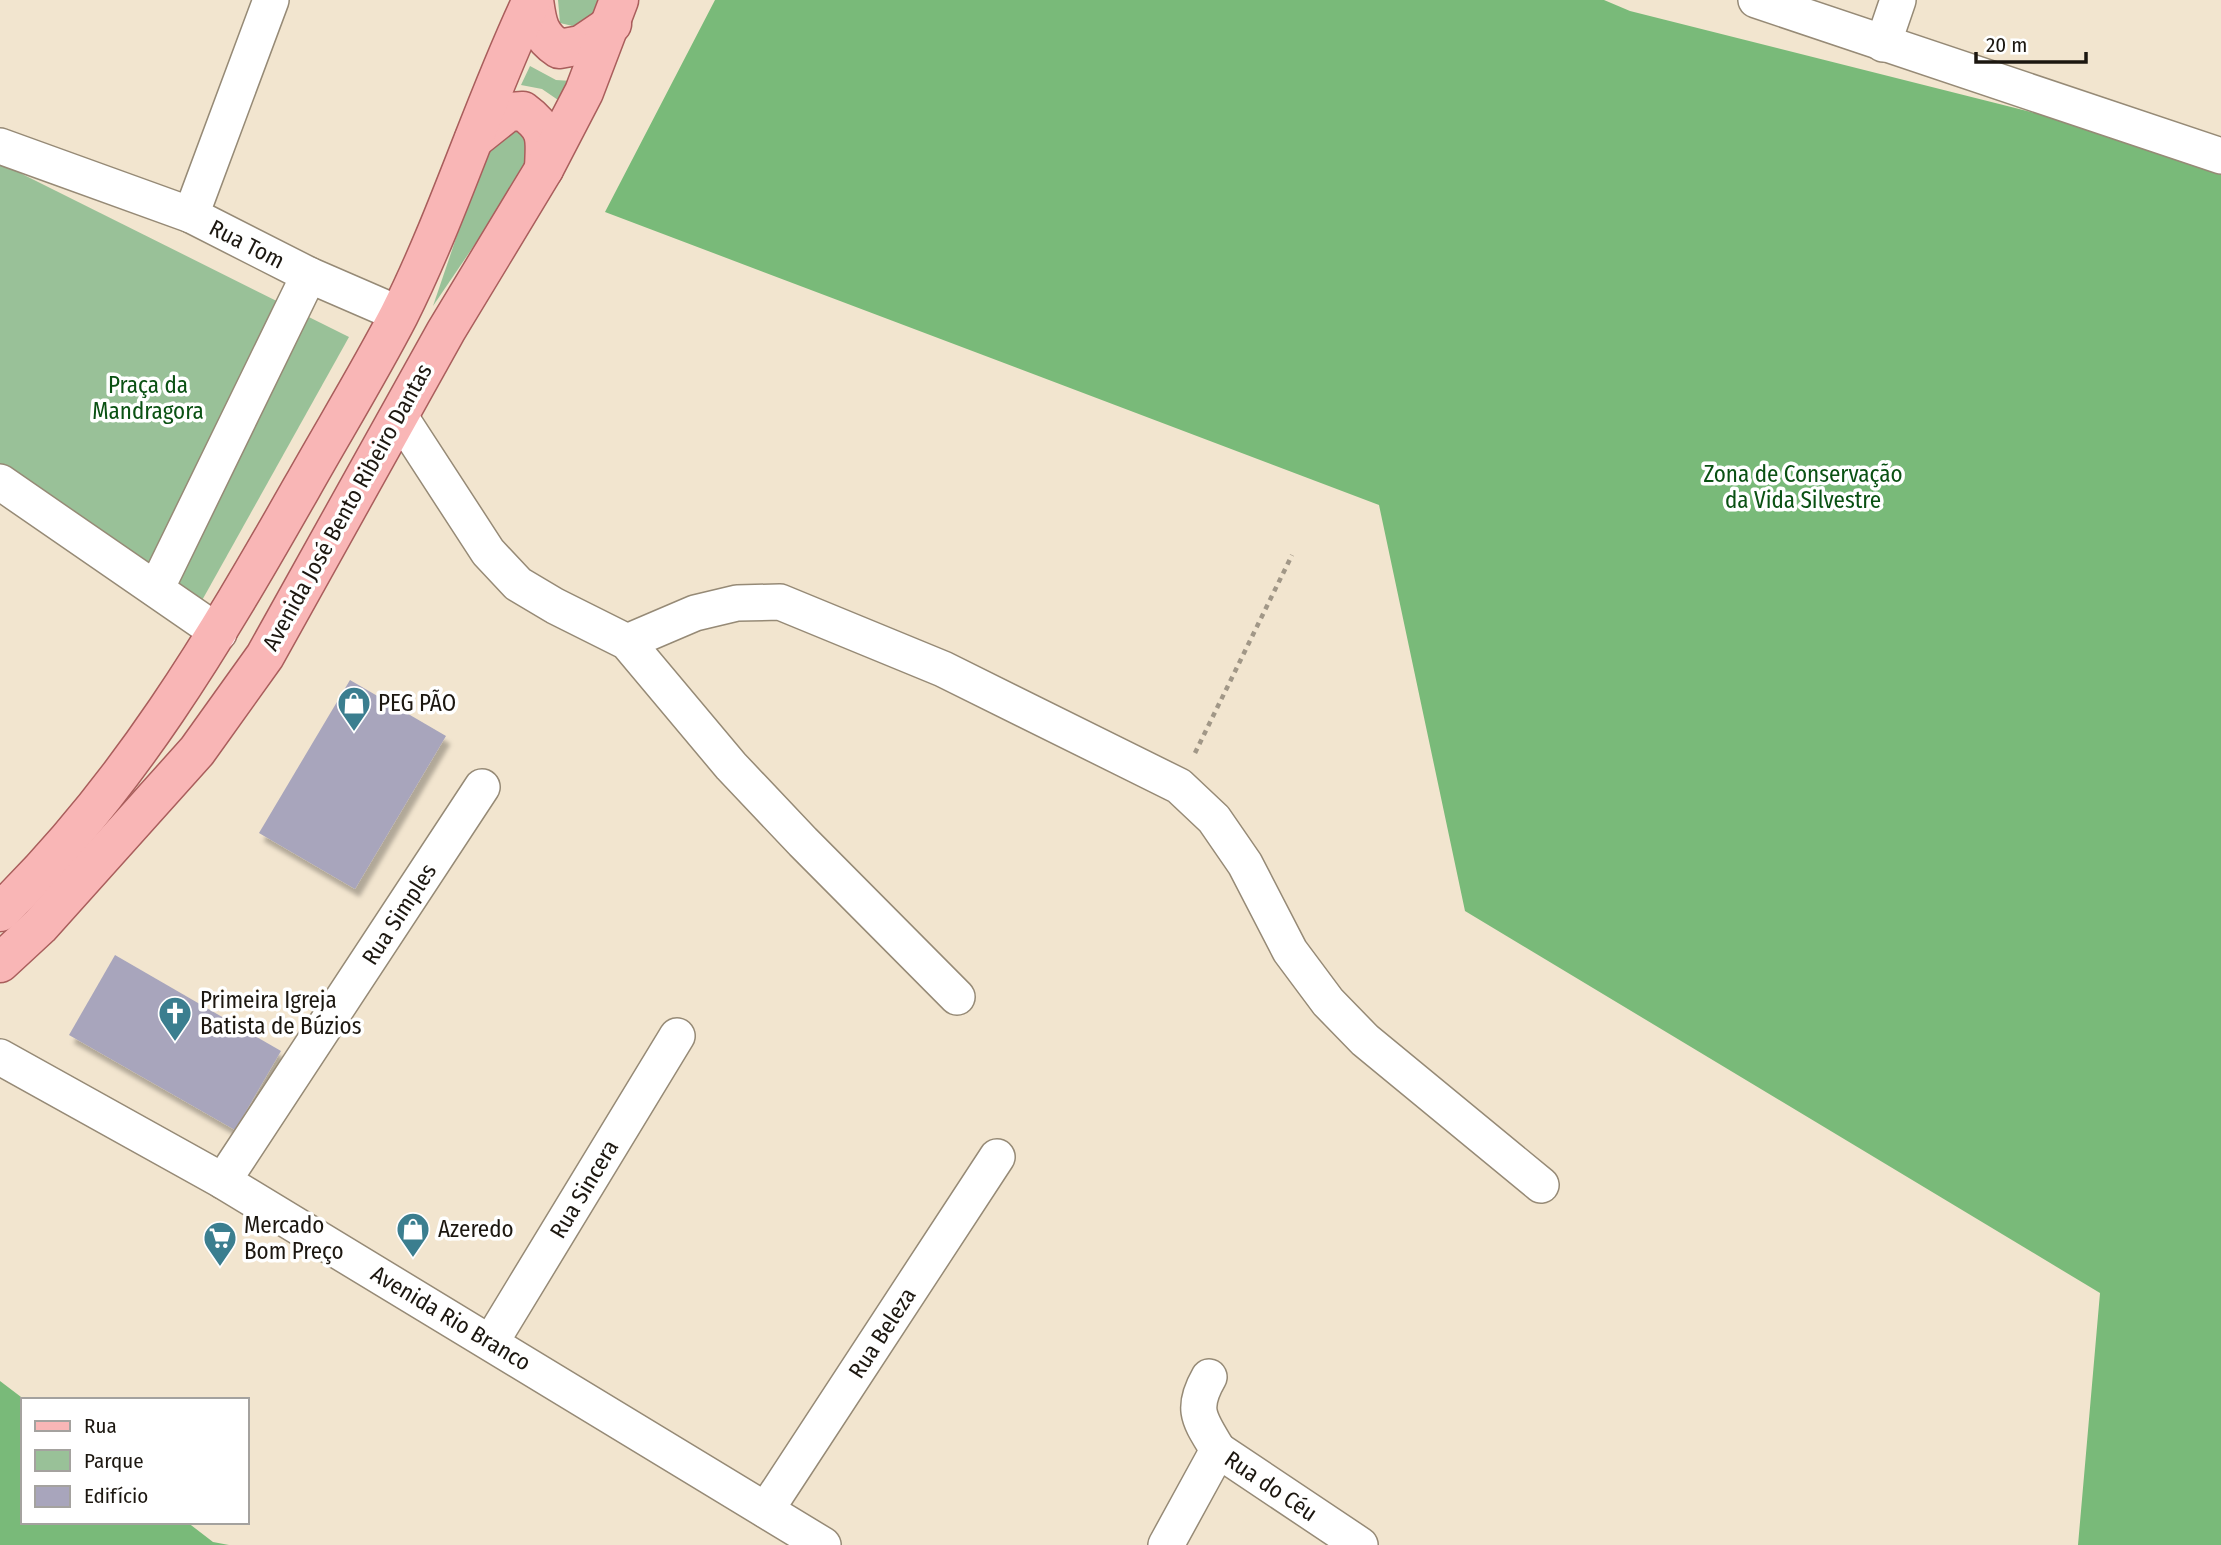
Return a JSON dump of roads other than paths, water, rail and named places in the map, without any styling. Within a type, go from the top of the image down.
[{"type":"main road","points":[[533,0],[538,28],[545,41],[559,49],[581,44],[615,12]]},
{"type":"main road","points":[[0,912],[14,885],[107,793],[161,721],[219,633],[399,314],[474,139],[501,65],[533,0]]},
{"type":"main road","name":"Avenida José Bento Ribeiro Dantas","points":[[0,963],[40,926],[197,751],[265,656],[399,415],[544,169],[584,92],[615,12]]},
{"type":"main road","points":[[474,139],[509,113],[523,111],[537,122],[545,134],[544,169]]},
{"type":"street","name":"Rua Tom","points":[[271,0],[191,215],[309,275],[399,314]]},
{"type":"street","points":[[1756,0],[2221,156]]},
{"type":"street","points":[[1883,44],[1898,0]]},
{"type":"street","points":[[0,146],[191,215]]},
{"type":"street","points":[[156,589],[309,275]]},
{"type":"street","points":[[399,415],[488,552],[518,584],[555,606],[628,642],[731,766],[957,997]]},
{"type":"street","points":[[0,482],[219,633]]},
{"type":"street","points":[[628,642],[695,613],[737,603],[780,602],[943,670],[1179,786],[1214,819],[1245,864],[1290,951],[1328,1002],[1365,1040],[1541,1185]]},
{"type":"street","name":"Rua Simples","points":[[223,1181],[482,787]]},
{"type":"street","name":"Rua Sincera","points":[[491,1342],[677,1036]]},
{"type":"street","name":"Avenida Rio Branco","points":[[0,1057],[223,1181],[823,1545]]},
{"type":"street","name":"Rua Beleza","points":[[766,1510],[997,1157]]},
{"type":"street","points":[[1166,1545],[1217,1450],[1197,1409],[1198,1396],[1209,1377]]},
{"type":"street","name":"Rua do Céu","points":[[1217,1450],[1360,1545]]},
{"type":"place","name":"PEG PÃO","points":[[354,733]]},
{"type":"place","name":"Primeira Igreja Batista de Búzios","points":[[175,1043]]},
{"type":"place","name":"Azeredo","points":[[413,1259]]},
{"type":"place","name":"Mercado Bom Preço","points":[[220,1268]]},
{"type":"park label","name":"Praça da Mandragora","points":[[148,398]]},
{"type":"park label","name":"Zona de Conservação da Vida Silvestre","points":[[1803,487]]}]
